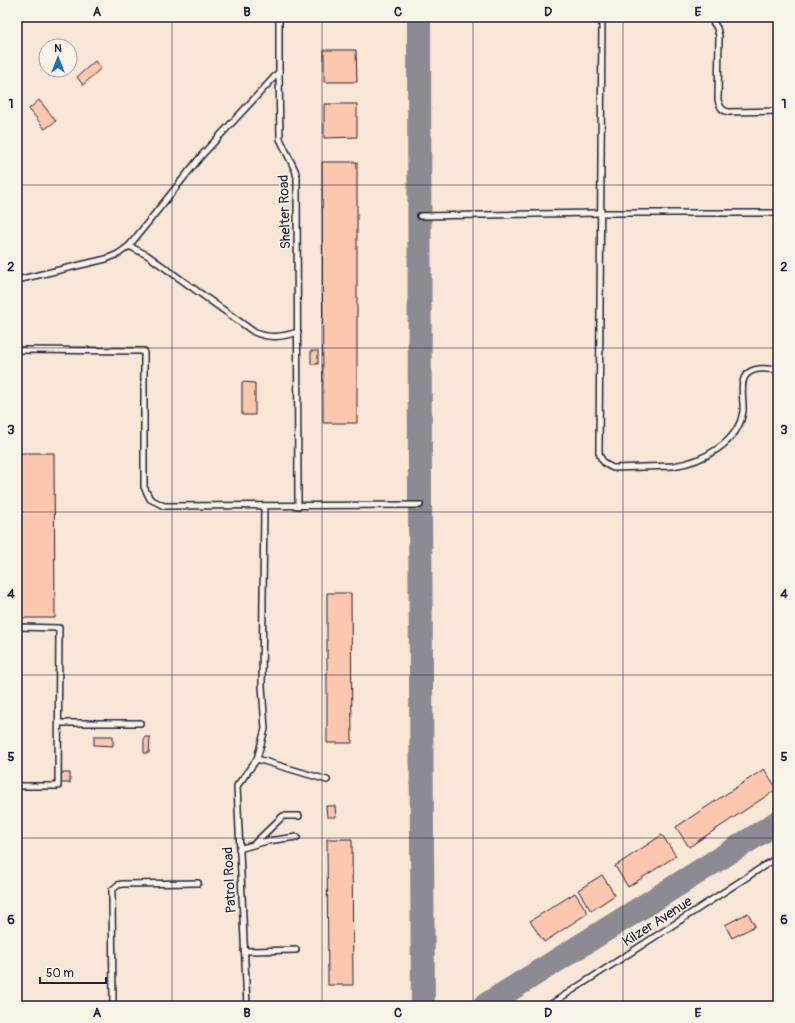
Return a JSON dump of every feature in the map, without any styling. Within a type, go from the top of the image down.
[{"type":"lane","name":"Shelter Road","points":[[279,17],[280,139],[297,177],[298,506]]},
{"type":"lane","points":[[602,17],[599,453],[601,459],[605,464],[613,468],[673,466],[691,462],[708,454],[726,442],[738,426],[743,411],[743,384],[746,376],[756,369],[778,370]]},
{"type":"lane","points":[[710,17],[717,28],[718,36],[718,100],[720,106],[729,112],[778,111]]},
{"type":"lane","points":[[17,280],[106,259],[118,254],[128,246],[202,155],[279,72]]},
{"type":"lane","points":[[420,216],[600,213],[778,213]]},
{"type":"lane","points":[[128,246],[147,256],[254,332],[261,335],[278,337],[298,332]]},
{"type":"lane","points":[[17,350],[144,351],[144,487],[150,499],[164,506],[420,505]]},
{"type":"lane","name":"Patrol Road","points":[[247,1006],[237,786],[257,759],[266,729],[262,686],[264,506]]},
{"type":"lane","points":[[17,627],[59,628],[58,786],[17,786]]},
{"type":"lane","points":[[58,723],[140,723]]},
{"type":"lane","points":[[257,759],[327,780]]},
{"type":"lane","points":[[254,844],[283,816],[299,816]]},
{"type":"lane","points":[[239,850],[267,841],[297,837]]},
{"type":"lane","name":"Kilzer Avenue","points":[[548,1006],[778,857]]},
{"type":"lane","points":[[113,1006],[112,890],[122,884],[198,883]]},
{"type":"lane","points":[[244,951],[296,950]]},
{"type":"shaded area","points":[[17,17],[778,17],[778,1006],[17,1006]]},
{"type":"building","points":[[324,50],[356,50],[357,82],[324,82]]},
{"type":"building","points":[[95,61],[101,68],[83,85],[78,76]]},
{"type":"building","points":[[39,100],[56,121],[45,129],[29,109]]},
{"type":"building","points":[[324,104],[357,104],[357,137],[324,138]]},
{"type":"building","points":[[322,162],[357,162],[357,423],[323,423]]},
{"type":"building","points":[[311,351],[318,351],[318,364],[311,364]]},
{"type":"building","points":[[242,382],[255,383],[255,415],[242,415]]},
{"type":"building","points":[[17,453],[54,453],[55,618],[17,618]]},
{"type":"building","points":[[327,593],[351,593],[352,743],[327,743]]},
{"type":"building","points":[[94,736],[113,736],[113,746],[94,745]]},
{"type":"building","points":[[144,737],[150,737],[149,753],[144,753]]},
{"type":"building","points":[[764,769],[777,789],[689,847],[676,827]]},
{"type":"building","points":[[60,773],[70,773],[70,783],[60,783]]},
{"type":"building","points":[[326,806],[335,806],[336,817],[327,817]]},
{"type":"building","points":[[662,835],[676,856],[628,887],[615,866]]},
{"type":"building","points":[[327,839],[352,839],[353,985],[328,985]]},
{"type":"building","points":[[602,875],[615,895],[591,911],[578,890]]},
{"type":"building","points":[[575,893],[588,913],[544,942],[530,921]]},
{"type":"building","points":[[748,913],[755,926],[732,938],[725,925]]},
{"type":"taxiway","points":[[419,17],[423,1006]]},
{"type":"taxiway","points":[[484,1006],[778,822]]}]
